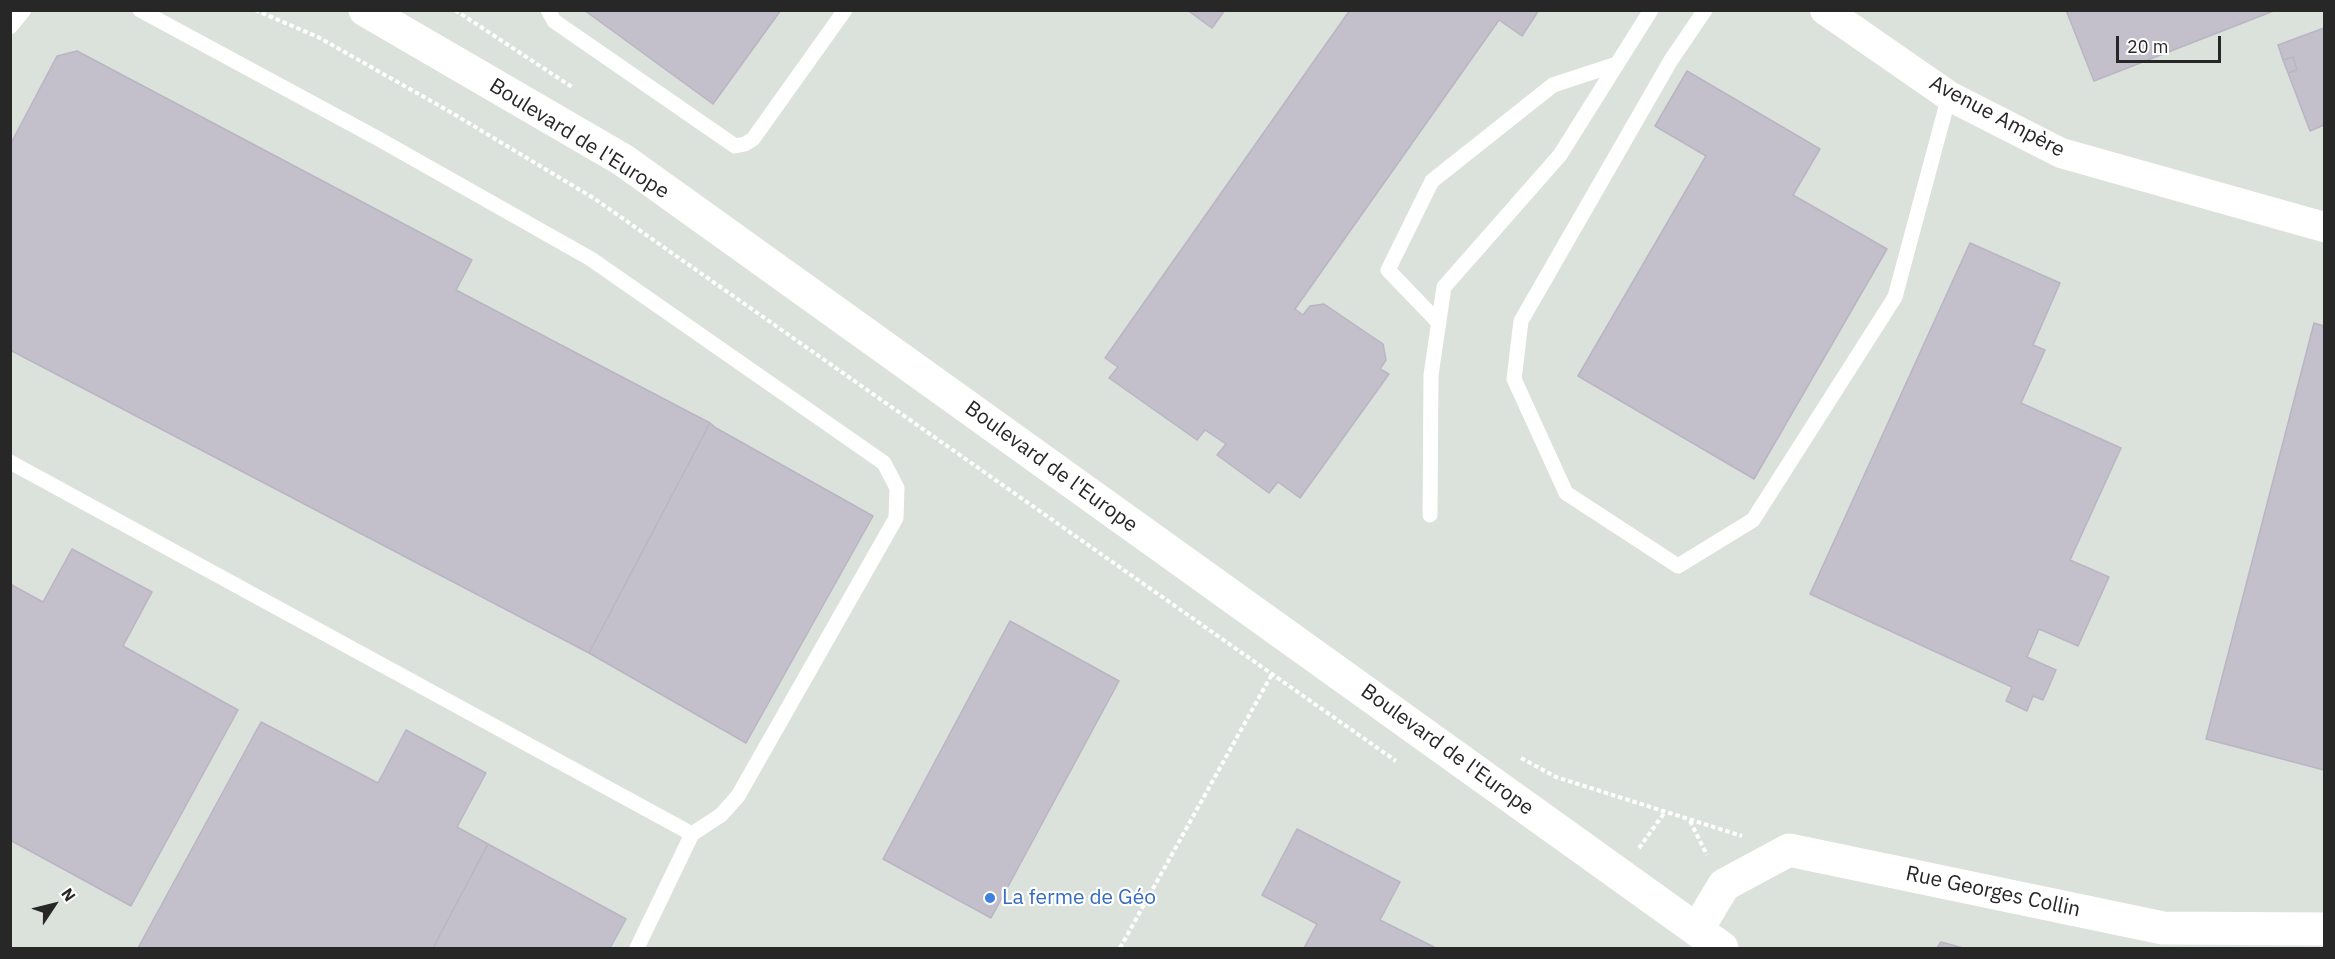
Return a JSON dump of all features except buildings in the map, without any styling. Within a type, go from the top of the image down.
[{"type":"main road","name":"Boulevard de l'Europe","points":[[365,10],[623,160],[1710,939]]},
{"type":"main road","points":[[1710,939],[1724,885],[1789,850]]},
{"type":"main road","name":"Rue Georges Collin","points":[[1789,850],[2163,928],[2325,929]]},
{"type":"street","name":"Avenue Ampère","points":[[1843,16],[1949,96],[2061,153],[2325,227]]},
{"type":"lane","points":[[10,27],[24,10]]},
{"type":"lane","points":[[140,10],[377,138],[591,259],[884,463],[897,488],[896,518],[738,796],[721,815],[692,834],[637,948]]},
{"type":"lane","points":[[548,10],[554,21],[735,146],[746,144],[753,139],[846,10]]},
{"type":"lane","points":[[1430,515],[1431,375],[1444,287],[1560,154],[1651,10]]},
{"type":"lane","points":[[1705,10],[1671,60],[1521,321],[1514,379],[1566,493],[1678,567],[1753,520],[1895,297],[1949,96]]},
{"type":"lane","points":[[1439,323],[1388,270],[1432,181],[1553,85],[1617,64]]},
{"type":"lane","points":[[10,462],[692,834]]},
{"type":"path","points":[[255,10],[318,37],[447,110],[595,199],[1398,762]]},
{"type":"path","points":[[455,10],[576,90]]},
{"type":"path","points":[[1120,948],[1272,674]]},
{"type":"path","points":[[1516,755],[1557,777],[1789,850]]},
{"type":"shaded area","points":[[11,11],[2324,11],[2324,948],[11,948]]},
{"type":"place","name":"La ferme de Géo","points":[[990,898]]}]
